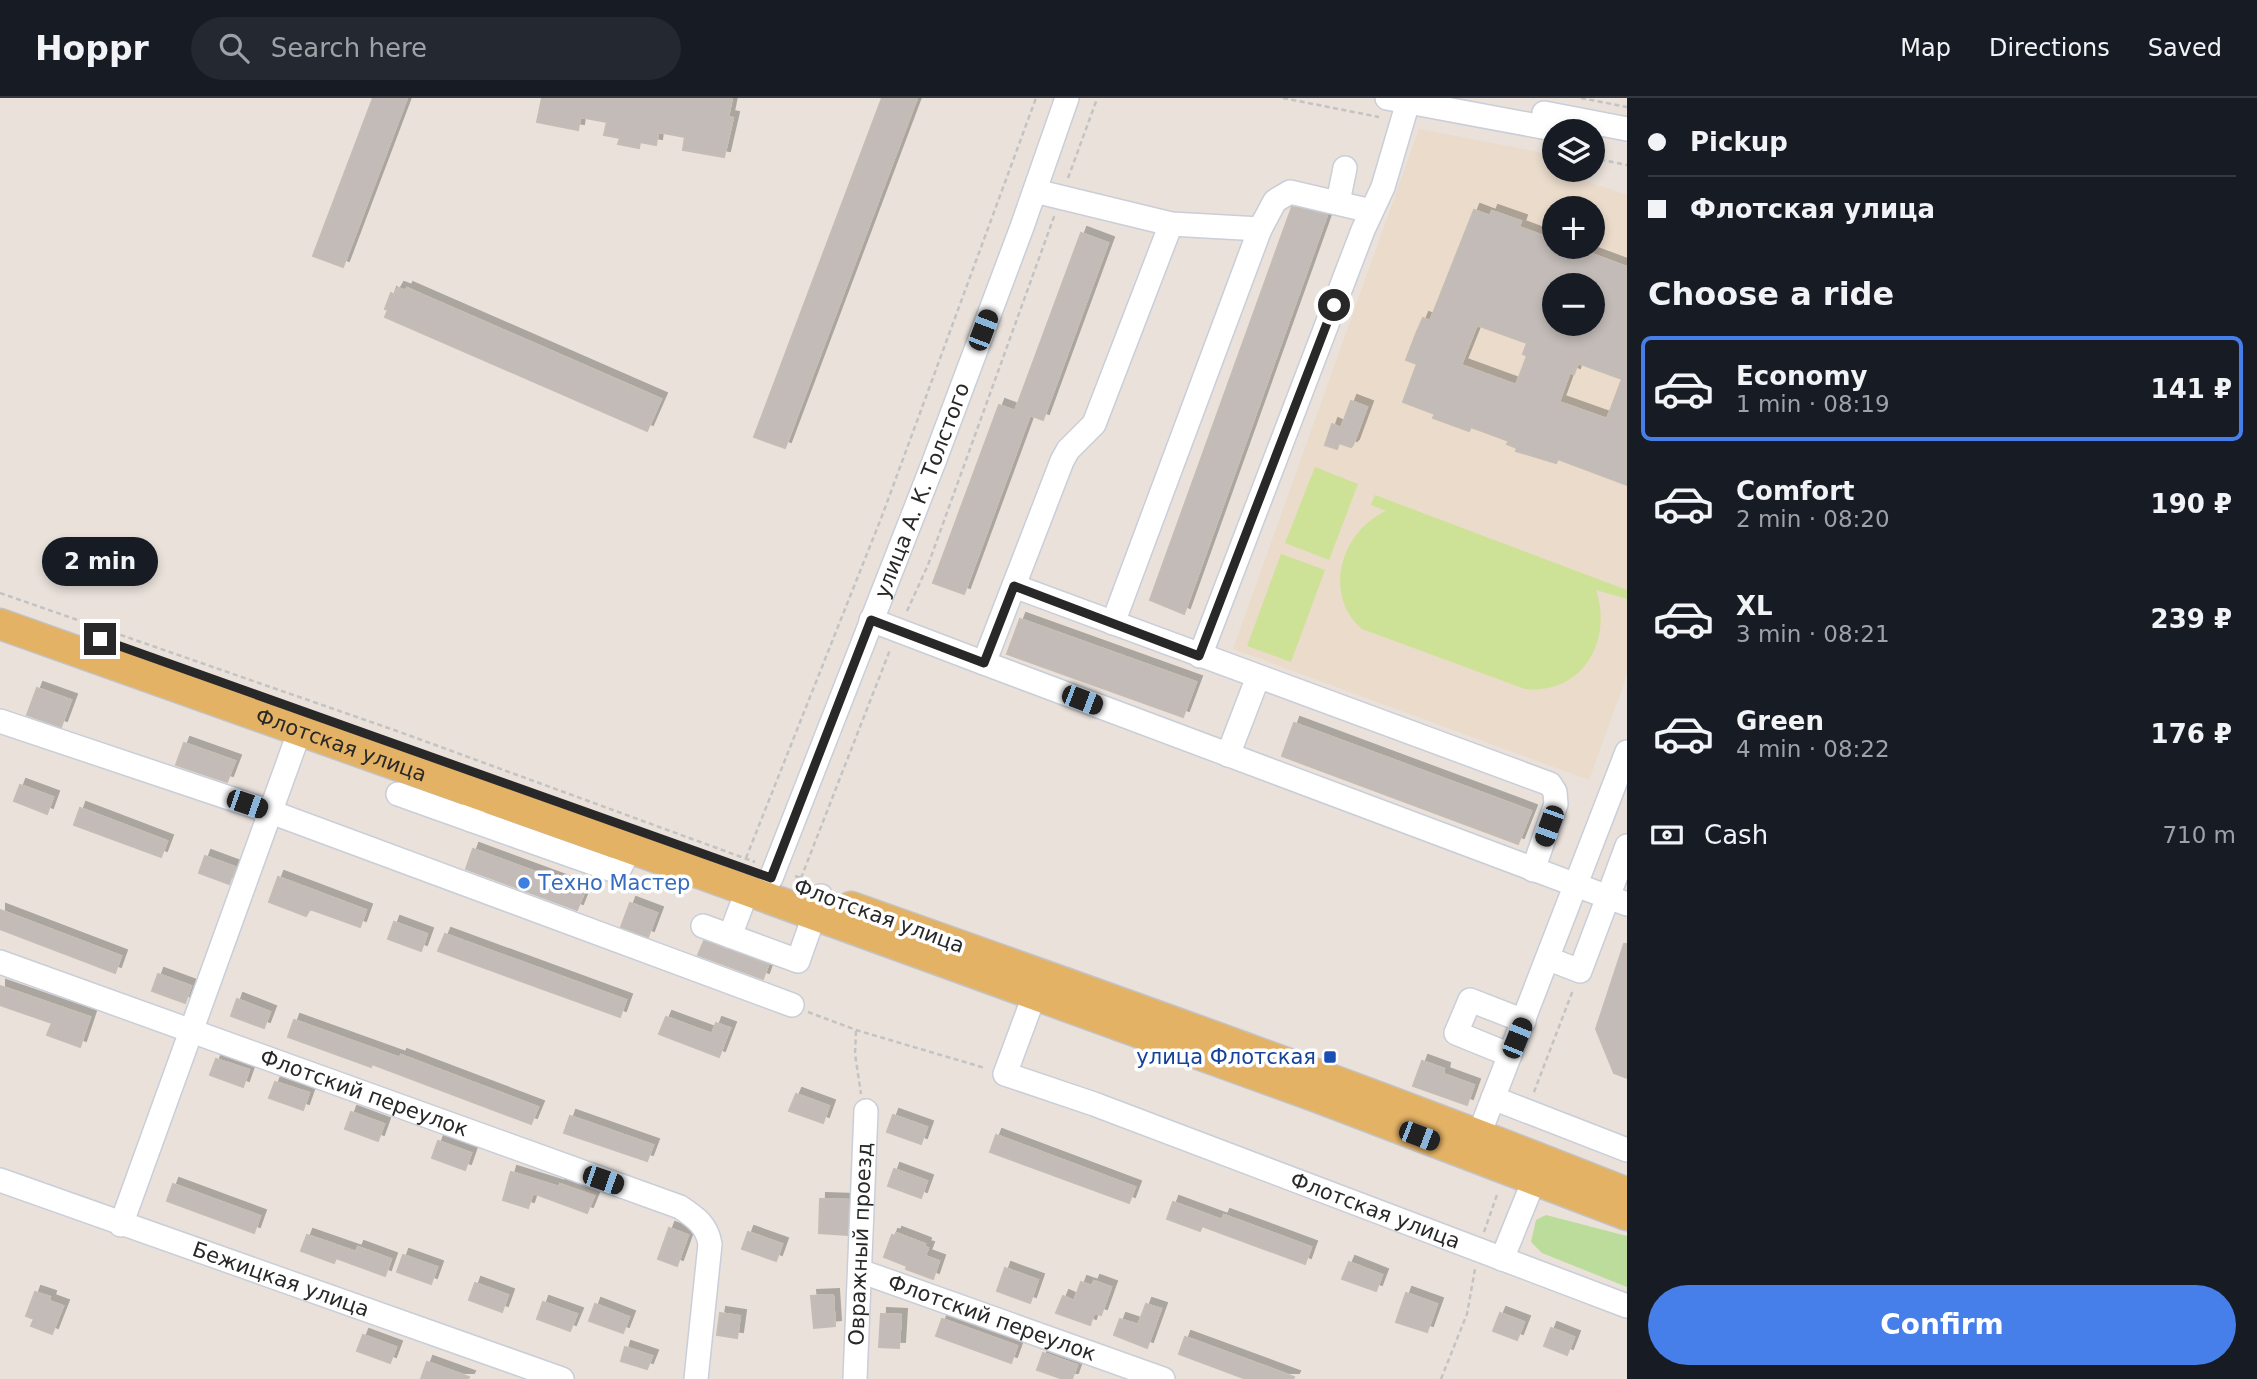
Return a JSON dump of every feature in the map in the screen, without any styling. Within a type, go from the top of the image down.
[{"type":"main road","name":"Флотская улица","points":[[0,604],[812,896],[1475,1145],[1534,1180],[1627,1215]]},
{"type":"main road","name":"Флотская улица","points":[[0,624],[300,730],[474,807],[630,848],[764,879]]},
{"type":"main road","name":"Флотская улица","points":[[812,896],[1034,996],[1317,1097],[1627,1193]]},
{"type":"street","name":"улица А. К. Толстого","points":[[730,936],[764,879],[871,620],[1035,191],[1067,98]]},
{"type":"street","points":[[1466,98],[1627,129]]},
{"type":"street","points":[[1199,656],[1371,211],[1383,187],[1398,100],[1542,127]]},
{"type":"street","points":[[1605,139],[1627,143]]},
{"type":"street","points":[[1338,202],[1345,168]]},
{"type":"street","points":[[1035,191],[1171,224],[1259,229]]},
{"type":"street","points":[[1113,623],[1259,229],[1275,201],[1290,192],[1371,211]]},
{"type":"street","points":[[984,663],[1062,461],[1068,450],[1094,424],[1171,224]]},
{"type":"street","points":[[1014,586],[1550,784],[1555,792],[1556,804],[1533,870]]},
{"type":"street","points":[[871,620],[1618,900]]},
{"type":"street","points":[[1228,755],[1258,677]]},
{"type":"street","points":[[0,721],[271,812],[792,1005]]},
{"type":"street","points":[[121,1225],[300,730]]},
{"type":"street","points":[[1475,1145],[1627,752]]},
{"type":"street","points":[[398,794],[474,807]]},
{"type":"street","points":[[1549,959],[1580,971],[1618,900],[1627,846]]},
{"type":"street","points":[[703,926],[798,961],[812,896]]},
{"type":"street","name":"Флотский переулок","points":[[0,962],[680,1207],[705,1227],[710,1244],[696,1379]]},
{"type":"street","points":[[1005,1074],[1034,996]]},
{"type":"street","points":[[1507,1064],[1456,1033],[1470,1000],[1524,1021]]},
{"type":"street","name":"Флотская улица","points":[[1005,1074],[1094,1104],[1627,1306]]},
{"type":"street","points":[[1493,1098],[1627,1150]]},
{"type":"street","name":"Овражный проезд","points":[[855,1379],[866,1111]]},
{"type":"street","points":[[1502,1259],[1534,1180]]},
{"type":"street","name":"Бежицкая улица","points":[[0,1181],[562,1379]]},
{"type":"street","name":"Флотский переулок","points":[[860,1271],[1163,1379]]},
{"type":"path","points":[[746,858],[882,516],[1036,98]]},
{"type":"path","points":[[812,896],[899,631],[928,565],[1096,98]]},
{"type":"path","points":[[1580,98],[1627,107]]},
{"type":"path","points":[[1605,160],[1627,164]]},
{"type":"path","points":[[0,593],[397,731],[746,858],[764,879]]},
{"type":"path","points":[[1507,1064],[1532,1097],[1580,971]]},
{"type":"path","points":[[792,1005],[856,1030],[1005,1074]]},
{"type":"path","points":[[856,1030],[857,1083],[866,1111]]},
{"type":"path","points":[[1441,1379],[1467,1314],[1478,1250]]},
{"type":"shaded area","points":[[1419,129],[1542,153],[1542,182],[1588,182],[1627,195],[1627,675],[1589,780],[1233,649]]},
{"type":"green space","points":[[1315,467],[1358,484],[1329,560],[1285,543]]},
{"type":"green space","points":[[1375,495],[1627,590],[1627,599],[1596,590],[1600,627],[1589,660],[1563,683],[1545,689],[1525,689],[1362,629],[1350,615],[1340,582],[1348,548],[1370,520],[1386,511],[1371,505]]},
{"type":"green space","points":[[1281,554],[1325,570],[1291,662],[1247,646]]},
{"type":"green space","points":[[1546,1215],[1627,1236],[1627,1287],[1542,1253],[1531,1242],[1536,1220]]},
{"type":"building","points":[[373,98],[407,98],[343,267],[313,256]]},
{"type":"building","points":[[542,98],[732,98],[728,117],[733,118],[724,157],[683,150],[685,137],[658,132],[656,145],[640,142],[639,148],[618,144],[620,138],[604,135],[607,122],[580,117],[578,130],[537,122]]},
{"type":"building","points":[[882,98],[917,98],[785,448],[754,437]]},
{"type":"building","points":[[1292,207],[1327,215],[1184,614],[1150,600]]},
{"type":"building","points":[[1474,210],[1490,216],[1492,211],[1521,221],[1519,227],[1542,236],[1542,259],[1605,259],[1627,267],[1627,485],[1558,459],[1556,463],[1516,451],[1517,448],[1507,444],[1509,441],[1471,427],[1469,431],[1433,418],[1435,414],[1403,402],[1417,364],[1406,360],[1423,318],[1430,321]],"holes":[[[1477,325],[1527,343],[1523,354],[1527,356],[1516,385],[1461,365]],[[1578,363],[1622,379],[1607,419],[1559,402],[1570,372],[1574,374]]]},
{"type":"building","points":[[1081,233],[1108,243],[1043,420],[1030,415],[964,594],[933,583],[999,405],[1015,411]]},
{"type":"building","points":[[398,288],[406,291],[407,288],[661,399],[647,431],[385,317],[391,293],[394,295]]},
{"type":"building","points":[[1351,401],[1367,407],[1353,445],[1351,447],[1339,443],[1337,449],[1325,445],[1332,424],[1341,428]]},
{"type":"building","points":[[1020,619],[1196,682],[1183,717],[1007,654]]},
{"type":"building","points":[[37,688],[71,700],[61,727],[27,715]]},
{"type":"building","points":[[1294,723],[1531,811],[1518,844],[1282,756]]},
{"type":"building","points":[[184,743],[235,761],[227,782],[176,765]]},
{"type":"building","points":[[20,785],[53,797],[47,814],[14,801]]},
{"type":"building","points":[[80,808],[167,841],[161,857],[74,825]]},
{"type":"building","name":"Техно Мастер","points":[[473,849],[585,890],[577,910],[466,869]]},
{"type":"building","points":[[205,856],[235,867],[229,884],[199,873]]},
{"type":"building","points":[[278,877],[366,910],[360,927],[310,909],[306,916],[269,902]]},
{"type":"building","points":[[630,903],[657,913],[648,937],[621,927]]},
{"type":"building","points":[[0,910],[121,956],[115,973],[0,929]]},
{"type":"building","points":[[394,922],[427,934],[421,951],[388,939]]},
{"type":"building","points":[[445,934],[626,1000],[620,1017],[438,951]]},
{"type":"building","points":[[704,941],[768,965],[763,979],[698,955]]},
{"type":"building","points":[[1624,944],[1627,944],[1627,1078],[1614,1073],[1596,1029]]},
{"type":"building","points":[[158,974],[191,986],[185,1003],[152,991]]},
{"type":"building","points":[[0,986],[90,1017],[80,1047],[47,1035],[52,1023],[0,1005]]},
{"type":"building","points":[[237,999],[270,1012],[264,1028],[231,1016]]},
{"type":"building","points":[[666,1017],[712,1034],[716,1023],[730,1028],[719,1057],[659,1034]]},
{"type":"building","points":[[294,1020],[400,1058],[401,1055],[538,1107],[531,1124],[372,1064],[371,1067],[288,1037]]},
{"type":"building","points":[[216,1059],[249,1070],[243,1087],[210,1075]]},
{"type":"building","points":[[1422,1061],[1444,1069],[1443,1074],[1474,1085],[1467,1105],[1413,1086]]},
{"type":"building","points":[[275,1082],[309,1093],[303,1110],[269,1098]]},
{"type":"building","points":[[796,1094],[829,1106],[823,1123],[789,1111]]},
{"type":"building","points":[[351,1112],[384,1124],[378,1141],[345,1129]]},
{"type":"building","points":[[893,1115],[927,1127],[921,1144],[887,1132]]},
{"type":"building","points":[[570,1116],[653,1145],[647,1161],[564,1133]]},
{"type":"building","points":[[996,1135],[1135,1187],[1129,1203],[990,1152]]},
{"type":"building","points":[[438,1141],[471,1153],[465,1170],[432,1158]]},
{"type":"building","points":[[894,1169],[927,1181],[921,1198],[888,1186]]},
{"type":"building","points":[[511,1172],[594,1196],[587,1213],[533,1193],[528,1208],[503,1200]]},
{"type":"building","points":[[173,1184],[260,1216],[254,1233],[167,1201]]},
{"type":"building","points":[[820,1199],[848,1200],[847,1235],[819,1233]]},
{"type":"building","points":[[1173,1202],[1222,1220],[1224,1215],[1311,1247],[1305,1264],[1202,1226],[1200,1231],[1167,1219]]},
{"type":"building","points":[[669,1228],[688,1235],[677,1266],[658,1259]]},
{"type":"building","points":[[748,1232],[782,1244],[776,1261],[742,1249]]},
{"type":"building","points":[[896,1233],[925,1244],[924,1247],[928,1248],[925,1256],[939,1261],[933,1279],[884,1257],[892,1235],[895,1236]]},
{"type":"building","points":[[307,1235],[356,1252],[358,1247],[391,1259],[385,1276],[336,1258],[334,1263],[301,1251]]},
{"type":"building","points":[[403,1255],[437,1267],[431,1284],[397,1272]]},
{"type":"building","points":[[1349,1262],[1382,1275],[1376,1291],[1342,1279]]},
{"type":"building","points":[[1005,1268],[1038,1280],[1030,1303],[997,1291]]},
{"type":"building","points":[[1094,1281],[1111,1287],[1101,1315],[1094,1313],[1090,1325],[1056,1313],[1063,1296],[1074,1301],[1081,1282],[1092,1286]]},
{"type":"building","points":[[475,1283],[508,1295],[502,1312],[469,1300]]},
{"type":"building","points":[[35,1292],[50,1297],[49,1301],[63,1306],[52,1334],[31,1326],[34,1319],[26,1316]]},
{"type":"building","points":[[1406,1293],[1437,1304],[1427,1332],[1396,1322]]},
{"type":"building","points":[[833,1295],[835,1326],[814,1328],[811,1296]]},
{"type":"building","points":[[543,1302],[577,1314],[570,1331],[537,1319]]},
{"type":"building","points":[[595,1304],[629,1317],[623,1333],[589,1321]]},
{"type":"building","points":[[1146,1304],[1161,1309],[1147,1348],[1114,1335],[1120,1319],[1138,1325]]},
{"type":"building","points":[[720,1313],[740,1316],[737,1338],[717,1335]]},
{"type":"building","points":[[1500,1313],[1524,1322],[1517,1340],[1493,1331]]},
{"type":"building","points":[[881,1314],[901,1315],[899,1348],[879,1347]]},
{"type":"building","points":[[942,1319],[1017,1346],[1011,1363],[936,1336]]},
{"type":"building","points":[[1551,1328],[1574,1337],[1567,1355],[1544,1346]]},
{"type":"building","points":[[363,1335],[396,1347],[390,1363],[357,1351]]},
{"type":"building","points":[[1185,1337],[1294,1377],[1246,1379],[1179,1354]]},
{"type":"building","points":[[625,1347],[652,1356],[647,1369],[621,1361]]},
{"type":"building","points":[[1043,1353],[1077,1365],[1072,1379],[1063,1379],[1037,1370]]},
{"type":"building","points":[[427,1362],[469,1377],[421,1379]]},
{"type":"place","name":"Техно Мастер","points":[[524,883]]},
{"type":"place","name":"улица Флотская","points":[[1330,1057]]},
{"type":"route","points":[[100,639],[771,878],[871,620],[984,663],[1014,586],[1199,656],[1334,305]]}]
